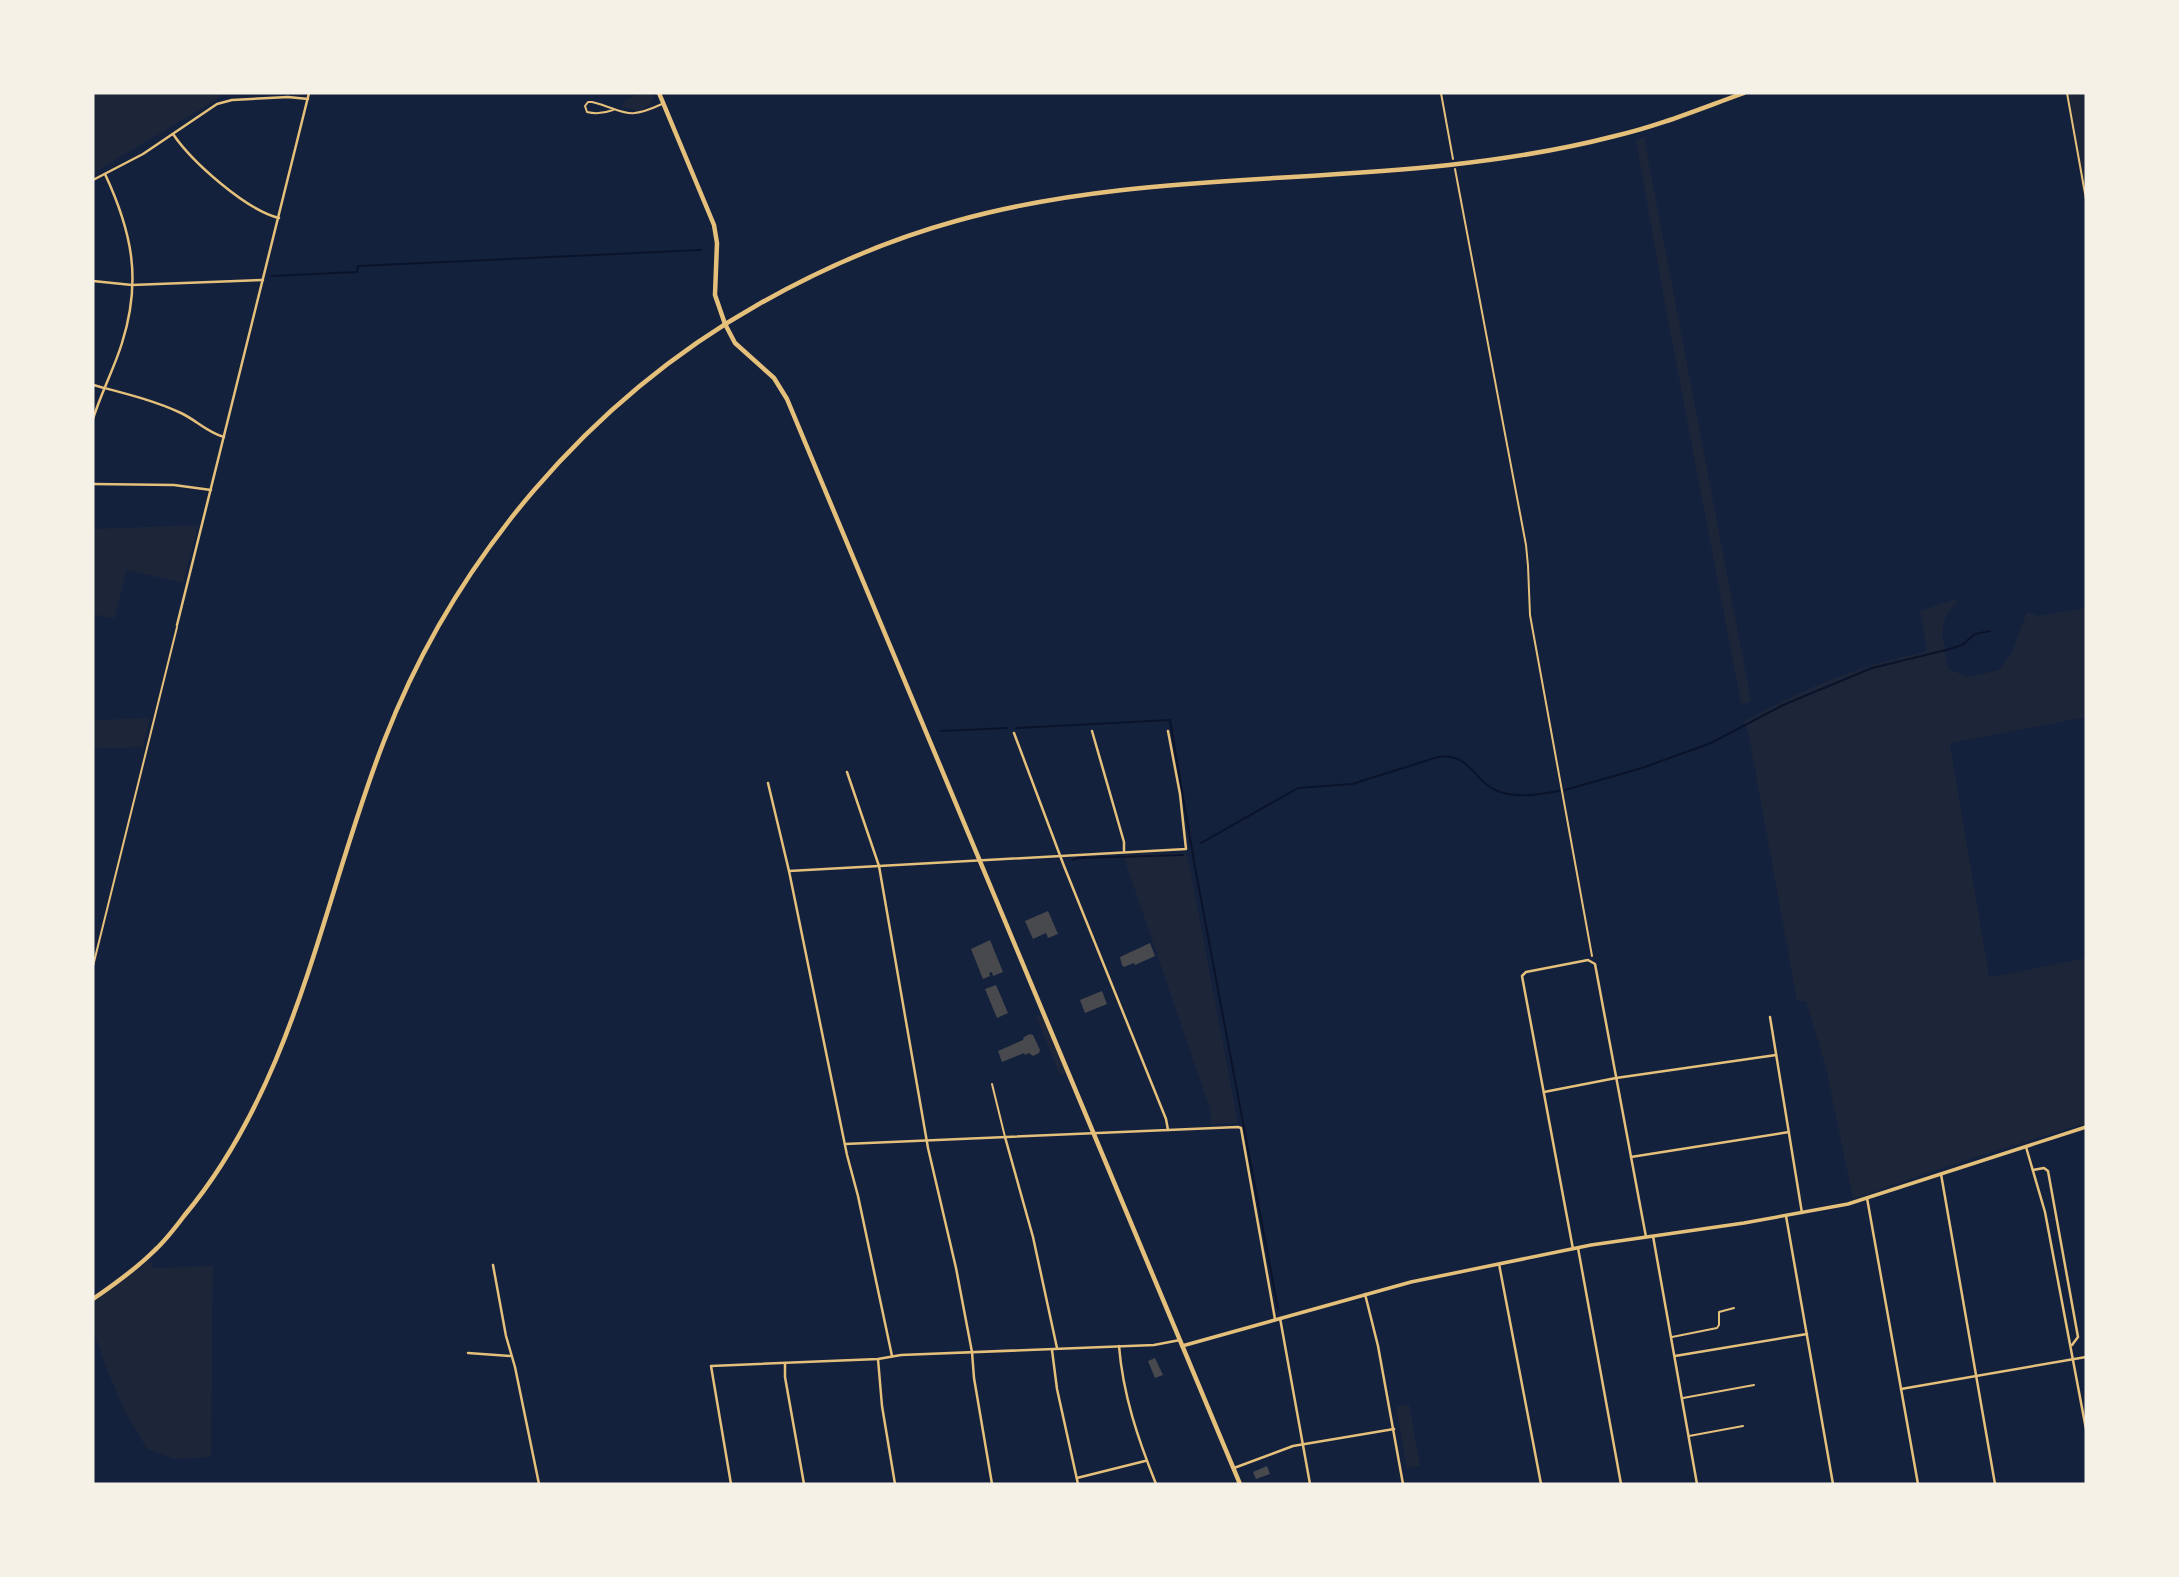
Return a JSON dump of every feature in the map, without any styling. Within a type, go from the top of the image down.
[{"type":"main road","points":[[659,93],[714,225],[717,243],[715,295],[725,324],[735,343],[774,378],[787,399],[1240,1484]]},
{"type":"main road","points":[[93,1299],[119,1281],[157,1248],[197,1200],[230,1153],[251,1116],[297,1007],[356,818],[385,737],[420,660],[456,596],[518,509],[565,456],[625,398],[675,359],[725,324],[780,292],[831,267],[911,235],[959,220],[1014,208],[1127,190],[1446,166],[1542,152],[1620,135],[1744,93]]},
{"type":"street","points":[[177,625],[309,93]]},
{"type":"street","points":[[93,180],[143,154],[224,101],[288,97],[308,99]]},
{"type":"street","points":[[173,134],[220,182],[258,209],[279,218]]},
{"type":"street","points":[[93,419],[126,330],[132,285],[131,253],[126,224],[105,174]]},
{"type":"street","points":[[93,281],[132,285],[262,280]]},
{"type":"street","points":[[93,384],[163,405],[223,437]]},
{"type":"street","points":[[93,484],[174,485],[211,490]]},
{"type":"street","points":[[1092,731],[1124,842],[1124,851]]},
{"type":"street","points":[[789,871],[1186,849],[1180,794],[1168,731]]},
{"type":"street","points":[[1014,733],[1060,856],[1167,1119],[1168,1130]]},
{"type":"street","points":[[847,772],[879,866],[927,1140],[972,1352],[992,1484]]},
{"type":"street","points":[[768,783],[892,1356]]},
{"type":"street","points":[[1620,1484],[1523,974],[1592,961],[1595,964],[1646,1237]]},
{"type":"street","points":[[1770,1017],[1802,1213]]},
{"type":"street","points":[[1544,1091],[1776,1055]]},
{"type":"street","points":[[731,1484],[711,1366],[1181,1343],[1365,1294],[1499,1264],[1576,1248],[1848,1204],[2086,1127]]},
{"type":"street","points":[[845,1144],[1241,1128],[1310,1484]]},
{"type":"street","points":[[1631,1157],[1789,1132]]},
{"type":"street","points":[[1005,1137],[1033,1237],[1058,1349]]},
{"type":"street","points":[[2026,1147],[2045,1212],[2086,1429]]},
{"type":"street","points":[[2033,1170],[2044,1168],[2049,1171],[2078,1337],[2072,1345]]},
{"type":"street","points":[[1941,1174],[1995,1484]]},
{"type":"street","points":[[1867,1198],[1918,1484]]},
{"type":"street","points":[[1786,1216],[1833,1484]]},
{"type":"street","points":[[1653,1236],[1697,1484]]},
{"type":"street","points":[[1499,1264],[1541,1484]]},
{"type":"street","points":[[494,1265],[539,1484]]},
{"type":"street","points":[[1365,1294],[1378,1346],[1403,1484]]},
{"type":"street","points":[[1674,1356],[1807,1334]]},
{"type":"street","points":[[1119,1346],[1129,1409],[1156,1484]]},
{"type":"street","points":[[1052,1349],[1057,1389],[1078,1484]]},
{"type":"street","points":[[468,1353],[511,1356]]},
{"type":"street","points":[[1900,1390],[2086,1357]]},
{"type":"street","points":[[878,1359],[882,1406],[895,1484]]},
{"type":"street","points":[[785,1363],[785,1377],[804,1484]]},
{"type":"street","points":[[1234,1468],[1293,1446],[1394,1429]]},
{"type":"street","points":[[1077,1478],[1146,1461]]},
{"type":"lane","points":[[613,110],[591,113],[587,112],[585,106],[592,102],[613,110],[638,114],[663,104]]},
{"type":"lane","points":[[93,966],[177,625]]},
{"type":"lane","points":[[992,1084],[1005,1137]]},
{"type":"lane","points":[[1671,1337],[1717,1328],[1719,1312],[1734,1308]]},
{"type":"lane","points":[[1682,1398],[1754,1385]]},
{"type":"lane","points":[[1688,1436],[1743,1426]]},
{"type":"path","points":[[1441,93],[1453,159]]},
{"type":"path","points":[[2067,93],[2086,199]]},
{"type":"path","points":[[1455,169],[1525,545],[1530,615],[1592,961]]},
{"type":"shaded area","points":[[93,93],[224,93],[93,173]]},
{"type":"shaded area","points":[[642,93],[653,93],[648,106],[639,111],[622,107],[625,100]]},
{"type":"shaded area","points":[[2067,93],[2086,93],[2086,211]]},
{"type":"shaded area","points":[[1649,136],[1645,143],[1751,701],[1747,703],[1741,703],[1636,140]]},
{"type":"shaded area","points":[[198,525],[183,583],[127,570],[114,619],[93,614],[93,529]]},
{"type":"shaded area","points":[[1959,598],[1945,618],[1942,632],[1948,669],[1969,677],[1999,670],[2012,652],[2027,612],[2038,616],[2086,608],[2086,717],[1950,745],[1989,976],[2086,958],[2086,1123],[1853,1199],[1826,1068],[1806,1001],[1797,1001],[1748,731],[1743,722],[1786,699],[1854,671],[1925,652],[1927,650],[1920,611]]},
{"type":"shaded area","points":[[150,718],[143,747],[93,749],[93,720]]},
{"type":"shaded area","points":[[1185,853],[1238,1123],[1211,1124],[1210,1109],[1123,855]]},
{"type":"shaded area","points":[[1036,1016],[1042,1016],[1066,1073],[1060,1075]]},
{"type":"shaded area","points":[[154,1261],[151,1268],[213,1266],[211,1457],[175,1459],[147,1449],[124,1410],[93,1330],[93,1303],[146,1263]]},
{"type":"shaded area","points":[[1409,1404],[1420,1466],[1407,1468],[1396,1407]]},
{"type":"building","points":[[1048,911],[1058,934],[1048,938],[1046,933],[1033,939],[1025,921]]},
{"type":"building","points":[[990,940],[1003,972],[993,976],[992,972],[989,973],[990,976],[983,979],[971,949]]},
{"type":"building","points":[[1150,943],[1155,956],[1135,965],[1122,965],[1120,957]]},
{"type":"building","points":[[996,985],[1008,1013],[997,1018],[985,989]]},
{"type":"building","points":[[1102,991],[1107,1004],[1085,1013],[1080,1000]]},
{"type":"building","points":[[1030,1034],[1033,1035],[1039,1053],[1033,1056],[1024,1053],[1002,1062],[998,1051]]},
{"type":"building","points":[[1155,1358],[1163,1375],[1155,1378],[1148,1361]]},
{"type":"building","points":[[1267,1466],[1270,1474],[1256,1479],[1253,1472]]},
{"type":"waterway","points":[[272,276],[357,272],[358,266],[701,250]]},
{"type":"waterway","points":[[1565,790],[1642,768],[1711,743],[1783,705],[1872,668],[1962,645],[1975,634],[1990,631]]},
{"type":"waterway","points":[[1016,728],[1170,720],[1278,1309]]},
{"type":"waterway","points":[[941,731],[1007,728]]},
{"type":"waterway","points":[[1201,843],[1298,788],[1352,784],[1438,757],[1463,762],[1486,784],[1501,792],[1526,795],[1559,791]]},
{"type":"waterway","points":[[1073,860],[1183,855]]}]
